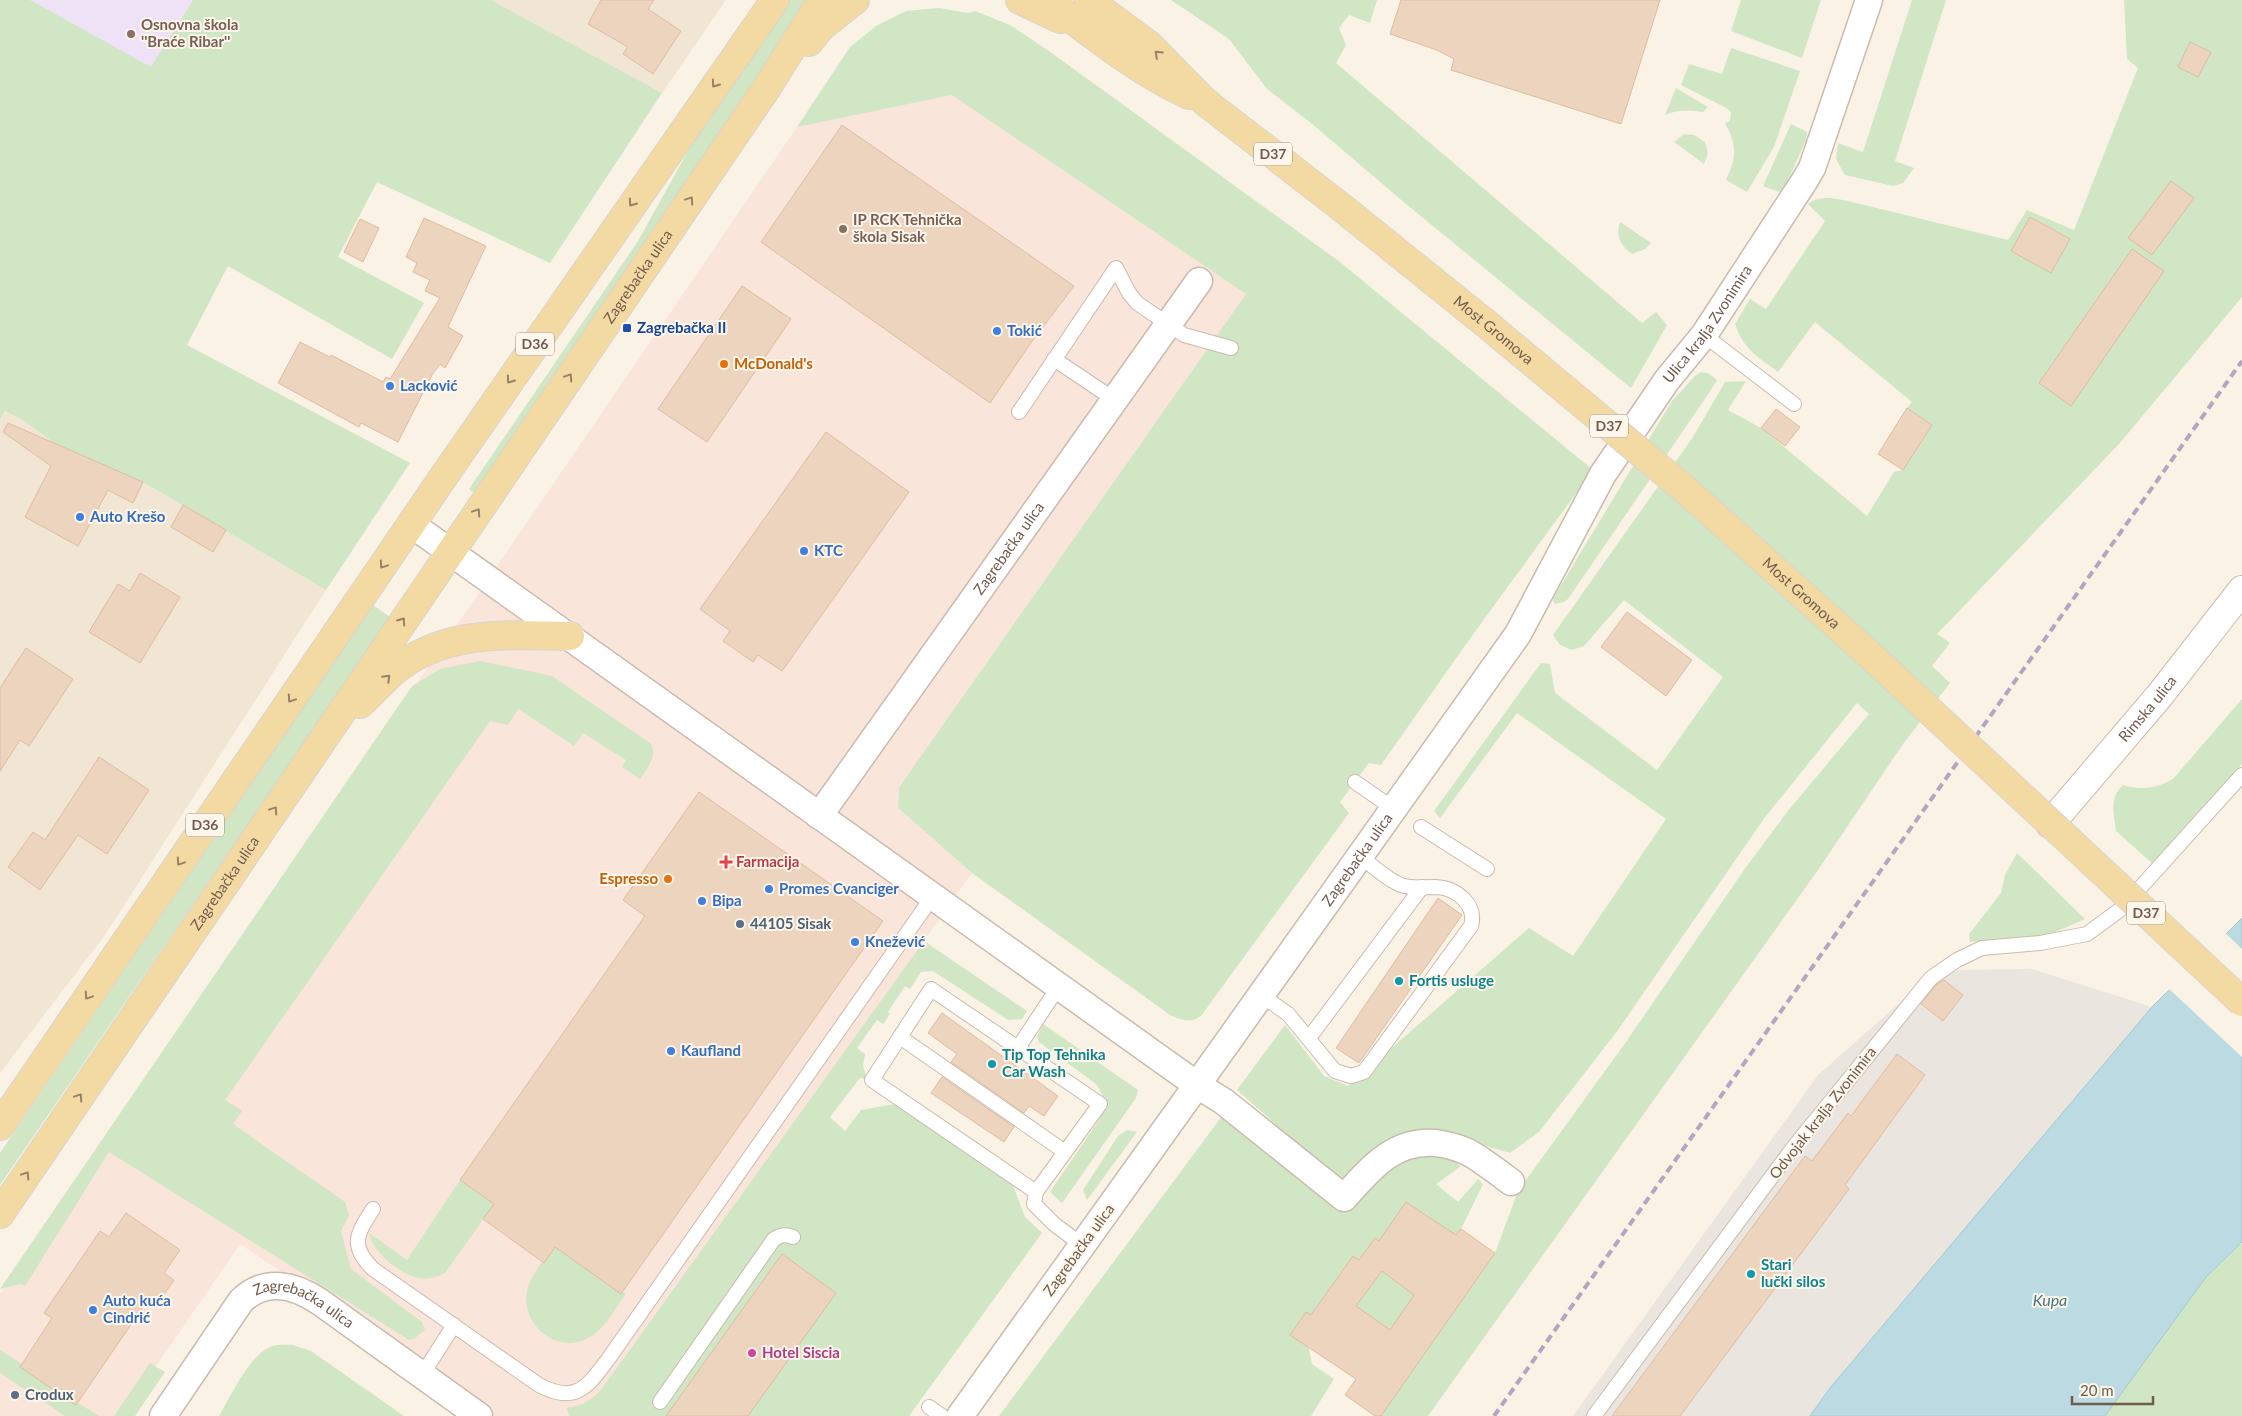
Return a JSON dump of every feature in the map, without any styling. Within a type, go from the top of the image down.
[{"type":"main road","name":"Zagrebačka ulica","points":[[0,1214],[335,719],[766,90],[822,0]]},
{"type":"main road","points":[[766,90],[793,62],[822,27],[855,0]]},
{"type":"main road","points":[[1020,0],[1093,35]]},
{"type":"main road","points":[[1046,0],[1093,35]]},
{"type":"main road","points":[[1089,0],[1150,45],[1204,101]]},
{"type":"main road","name":"D36","points":[[0,1126],[770,2]]},
{"type":"main road","name":"D37","points":[[1093,35],[1158,79],[1204,101]]},
{"type":"main road","name":"Most Gromova","points":[[1204,101],[1341,207],[1484,322],[1688,492],[1870,656],[2242,1002]]},
{"type":"main road","name":"Rimska ulica","points":[[2050,824],[2160,695],[2242,590]]},
{"type":"main road","points":[[335,719],[358,706],[394,671],[411,660],[444,644],[485,636],[570,636]]},
{"type":"street","name":"Ulica kralja Zvonimira","points":[[1518,634],[1603,474],[1668,380],[1704,335],[1812,168],[1869,0]]},
{"type":"street","name":"Zagrebačka ulica","points":[[819,816],[1199,281]]},
{"type":"street","points":[[411,524],[1197,1085],[1223,1101],[1344,1198],[1366,1173],[1388,1154],[1419,1142],[1449,1145],[1472,1154],[1511,1182]]},
{"type":"street","name":"Zagrebačka ulica","points":[[960,1416],[1518,634]]},
{"type":"street","name":"Zagrebačka ulica","points":[[163,1416],[241,1301],[248,1294],[259,1289],[286,1286],[299,1290],[320,1302],[479,1416]]},
{"type":"lane","points":[[1019,412],[1116,268],[1129,293],[1137,303],[1184,335],[1231,348]]},
{"type":"lane","points":[[1704,335],[1794,404]]},
{"type":"lane","points":[[1054,360],[1115,400]]},
{"type":"lane","name":"Odvojak kralja Zvonimira","points":[[1594,1416],[1794,1148],[1931,978],[1958,960],[1982,948],[2040,943],[2087,934],[2121,909],[2242,775]]},
{"type":"lane","points":[[1355,782],[1394,809]]},
{"type":"lane","points":[[1421,827],[1487,869]]},
{"type":"lane","points":[[1262,995],[1288,1014],[1335,1071],[1352,1076],[1364,1072],[1471,926],[1473,913],[1468,902],[1446,889],[1400,884],[1360,856]]},
{"type":"lane","points":[[1309,1038],[1422,887]]},
{"type":"lane","points":[[373,1209],[360,1229],[357,1240],[359,1252],[365,1261],[392,1284],[539,1385],[553,1392],[576,1393],[586,1387],[609,1358],[933,896]]},
{"type":"lane","points":[[1018,1048],[1059,986]]},
{"type":"lane","points":[[1036,1192],[872,1080],[931,989],[1100,1104],[1036,1192],[1034,1204],[1043,1214],[1082,1245]]},
{"type":"lane","points":[[900,1037],[1065,1152]]},
{"type":"lane","points":[[660,1402],[774,1239],[786,1235],[793,1238]]},
{"type":"lane","points":[[422,1375],[454,1325]]},
{"type":"lane","points":[[929,1407],[942,1416]]},
{"type":"shaded area","name":"Osnovna škola ''Braće Ribar''","points":[[30,0],[193,0],[151,68]]},
{"type":"shaded area","points":[[491,0],[726,0],[662,93]]},
{"type":"shaded area","points":[[952,95],[1246,294],[899,788],[898,808],[972,873],[596,1403],[611,1416],[495,1416],[240,1244],[122,1416],[0,1416],[0,1294],[797,127]]},
{"type":"shaded area","points":[[5,411],[23,420],[54,443],[143,482],[326,590],[105,935],[0,1073],[0,420]]},
{"type":"shaded area","points":[[2032,969],[2152,1007],[1830,1388],[1810,1416],[1573,1416],[1818,1075],[1911,993],[1958,970]]},
{"type":"green space","points":[[0,0],[30,0],[151,67],[193,0],[491,0],[662,93],[550,263],[377,182],[338,257],[424,303],[392,359],[228,266],[187,345],[410,463],[326,590],[143,482],[54,443],[23,420],[5,411],[0,420]]},
{"type":"green space","points":[[786,0],[809,0],[475,494],[469,489],[638,241],[703,124]]},
{"type":"green space","points":[[1171,0],[1377,0],[1370,23],[1349,15],[1339,28],[1346,45],[1336,63],[1642,323],[1656,312],[1667,325],[1631,388],[1406,204],[1311,123],[1267,89],[1229,39]]},
{"type":"green space","points":[[1741,0],[1821,0],[1802,58],[1731,31]]},
{"type":"green space","points":[[1912,0],[1946,0],[1895,161],[1914,168],[1903,183],[1893,186],[1845,175],[1836,159],[1838,143],[1863,152]]},
{"type":"green space","points":[[2124,0],[2242,0],[2242,297],[2119,444],[1937,634],[1950,643],[1932,666],[1950,683],[1903,744],[1818,870],[1428,1416],[1381,1416],[1495,1253],[1518,1191],[1626,1042],[1744,870],[1787,812],[1869,714],[1857,703],[1763,820],[1618,1030],[1539,1132],[1510,1153],[1472,1142],[1418,1132],[1341,1182],[1237,1090],[1285,1025],[1324,1076],[1348,1086],[1529,928],[1573,956],[1666,819],[1517,713],[1440,818],[1434,811],[1541,663],[1550,664],[1555,693],[1657,770],[1723,677],[1624,600],[1584,646],[1572,650],[1560,645],[1553,635],[1693,437],[1725,382],[1746,381],[1728,410],[1761,428],[1867,516],[1894,472],[1903,470],[1932,425],[1907,408],[1912,402],[1815,322],[1778,372],[1747,346],[1735,324],[1750,299],[1766,309],[1825,221],[1808,204],[1817,199],[1832,198],[1848,201],[2008,240],[2027,210],[2074,230],[2138,68],[2127,59]]},
{"type":"green space","points":[[939,8],[968,13],[975,11],[1010,25],[1049,51],[1340,262],[1593,470],[1381,765],[1369,763],[1340,802],[1349,813],[1201,1016],[1190,1021],[1170,1015],[972,873],[898,808],[899,788],[1246,294],[952,95],[797,127],[850,47],[876,26],[906,11]]},
{"type":"green space","points":[[1731,48],[1800,71],[1774,147],[1747,192],[1726,180],[1734,157],[1732,138],[1725,123],[1730,121],[1731,113],[1728,109],[1681,85],[1689,64],[1722,74]]},
{"type":"green space","points":[[1676,88],[1708,107],[1703,112],[1684,110],[1665,115]]},
{"type":"green space","points":[[1791,124],[1807,132],[1806,140],[1782,193],[1763,186]]},
{"type":"green space","points":[[1684,134],[1694,135],[1705,142],[1708,153],[1704,164],[1674,142]]},
{"type":"green space","points":[[1620,222],[1651,243],[1645,249],[1632,254],[1620,240],[1618,232]]},
{"type":"green space","points":[[1701,372],[1708,373],[1717,380],[1568,599],[1555,604],[1553,601],[1554,597],[1672,401]]},
{"type":"green space","points":[[373,605],[390,617],[0,1185],[0,1153]]},
{"type":"green space","points":[[480,661],[552,676],[650,743],[653,757],[649,766],[640,779],[622,767],[626,760],[583,733],[574,746],[518,709],[508,725],[490,721],[225,1100],[242,1111],[233,1124],[345,1202],[349,1215],[341,1231],[351,1269],[422,1322],[425,1330],[409,1340],[109,1152],[25,1286],[21,1284],[0,1289],[412,686],[440,669]]},
{"type":"green space","points":[[2242,699],[2242,764],[2153,864],[2116,831],[2114,800],[2116,795],[2123,785],[2149,788],[2173,779]]},
{"type":"green space","points":[[2017,853],[2085,919],[2049,935],[1970,942],[1969,934],[2001,893],[2005,875]]},
{"type":"green space","points":[[924,941],[1027,1011],[1022,1019],[1008,1020],[933,971],[921,972],[910,989],[905,986],[888,1012],[890,1014],[883,1024],[877,1020],[857,1048],[865,1054],[863,1066],[867,1079],[860,1078],[830,1117],[845,1131],[861,1110],[900,1103],[1012,1183],[1025,1217],[1042,1233],[909,1416],[569,1416],[567,1408],[577,1406],[592,1398],[603,1387]]},
{"type":"green space","points":[[1043,1024],[1138,1090],[1136,1098],[1062,1203],[1050,1192],[1099,1120],[1104,1102],[1102,1093],[1096,1084],[1039,1042],[1037,1037]]},
{"type":"green space","points":[[1225,1112],[1349,1209],[1391,1161],[1438,1150],[1461,1166],[1436,1184],[1458,1202],[1478,1179],[1483,1184],[1461,1229],[1379,1346],[1339,1334],[1306,1312],[1290,1335],[1308,1344],[1312,1364],[1334,1379],[1311,1416],[999,1416]]},
{"type":"green space","points":[[1127,1130],[1137,1132],[1087,1200],[1083,1190],[1118,1136]]},
{"type":"green space","points":[[460,1180],[494,1204],[445,1273],[423,1279],[404,1273],[396,1268],[382,1255],[371,1240],[369,1233],[407,1260]]},
{"type":"green space","points":[[2242,1243],[2242,1416],[2105,1416],[2206,1276]]},
{"type":"green space","points":[[555,1247],[626,1294],[598,1331],[586,1339],[575,1343],[553,1339],[543,1333],[529,1315],[527,1292],[531,1279]]},
{"type":"green space","points":[[293,1345],[311,1351],[404,1416],[219,1416],[254,1359],[272,1346]]},
{"type":"green space","points":[[0,1350],[76,1398],[78,1403],[99,1416],[65,1416],[0,1373]]},
{"type":"green space","points":[[150,1363],[165,1372],[135,1416],[114,1416]]},
{"type":"water","name":"Kupa","points":[[2242,918],[2242,1242],[2206,1277],[2105,1416],[1810,1416],[1830,1388],[2152,1007]]},
{"type":"pier","points":[[2224,932],[2242,949],[2242,1057],[2168,988]]},
{"type":"building","points":[[601,0],[654,0],[648,9],[681,31],[653,74],[623,54],[628,47],[588,24]]},
{"type":"building","points":[[1401,0],[1660,0],[1621,124],[1451,70],[1454,59],[1437,50],[1390,34]]},
{"type":"building","points":[[2190,42],[2211,52],[2198,77],[2178,67]]},
{"type":"building","points":[[842,125],[1074,286],[1030,344],[990,403],[761,242]]},
{"type":"building","points":[[2171,181],[2194,198],[2152,255],[2128,238]]},
{"type":"building","points":[[2030,217],[2070,239],[2051,273],[2011,251]]},
{"type":"building","points":[[424,218],[486,246],[448,327],[463,336],[445,368],[440,364],[432,375],[398,442],[361,423],[359,427],[278,383],[300,342],[330,357],[331,355],[383,382],[386,377],[390,379],[440,298],[425,291],[430,280],[413,272],[417,263],[406,257]]},
{"type":"building","points":[[360,219],[379,228],[363,262],[344,252]]},
{"type":"building","points":[[2132,249],[2164,271],[2071,406],[2039,383]]},
{"type":"building","name":"McDonald's","points":[[742,286],[791,319],[707,442],[658,409]]},
{"type":"building","points":[[1907,408],[1932,425],[1903,470],[1878,454]]},
{"type":"building","points":[[1776,409],[1800,427],[1785,446],[1761,428]]},
{"type":"building","points":[[8,423],[143,482],[133,503],[108,490],[78,546],[25,517],[51,466],[3,432]]},
{"type":"building","name":"KTC","points":[[826,432],[909,492],[782,671],[758,655],[753,662],[723,641],[730,631],[700,609]]},
{"type":"building","points":[[183,505],[226,530],[213,552],[171,527]]},
{"type":"building","points":[[140,573],[180,597],[140,663],[89,632],[118,584],[130,591]]},
{"type":"building","points":[[1627,612],[1692,660],[1666,696],[1601,647]]},
{"type":"building","points":[[26,648],[73,679],[29,746],[20,740],[0,771],[0,688]]},
{"type":"building","points":[[99,757],[149,790],[107,854],[78,835],[40,890],[8,867],[33,832],[45,840]]},
{"type":"building","name":"Kaufland","points":[[699,792],[883,921],[621,1294],[555,1247],[544,1263],[483,1219],[494,1204],[460,1180],[645,916],[623,900]]},
{"type":"building","name":"Fortis usluge","points":[[1438,898],[1462,915],[1359,1063],[1336,1048]]},
{"type":"building","points":[[1944,980],[1963,995],[1943,1021],[1921,1004],[1937,984]]},
{"type":"building","name":"Tip Top Tehnika Car Wash","points":[[942,1013],[1058,1096],[1044,1116],[1029,1106],[1024,1113],[951,1062],[957,1054],[928,1033]]},
{"type":"building","name":"Stari lučki silos","points":[[1897,1054],[1925,1075],[1845,1185],[1849,1189],[1680,1416],[1612,1416],[1805,1156],[1812,1161],[1848,1113],[1851,1116]]},
{"type":"building","points":[[942,1077],[1014,1127],[1004,1142],[931,1093]]},
{"type":"building","points":[[1406,1202],[1456,1235],[1461,1229],[1495,1253],[1381,1416],[1375,1416],[1345,1395],[1356,1379],[1290,1335],[1306,1312],[1311,1315],[1353,1256],[1359,1260],[1375,1238],[1379,1241]],"holes":[[[1382,1271],[1414,1295],[1390,1330],[1356,1306]]]},
{"type":"building","name":"Auto kuća Cindrić","points":[[126,1213],[180,1250],[164,1273],[174,1280],[155,1307],[147,1301],[76,1405],[20,1367],[52,1318],[44,1313],[100,1231],[109,1237]]},
{"type":"building","points":[[782,1254],[836,1293],[748,1416],[666,1416]]},
{"type":"railway","points":[[1494,1416],[2242,361]]},
{"type":"place","name":"Osnovna škola ''Braće Ribar''","points":[[131,34]]},
{"type":"place","name":"IP RCK Tehnička škola Sisak","points":[[843,229]]},
{"type":"place","name":"Zagrebačka II","points":[[627,328]]},
{"type":"place","name":"Tokić","points":[[997,331]]},
{"type":"place","name":"McDonald's","points":[[724,364]]},
{"type":"place","name":"Lacković","points":[[390,386]]},
{"type":"place","name":"Auto Krešo","points":[[80,517]]},
{"type":"place","name":"KTC","points":[[804,551]]},
{"type":"place","name":"Farmacija","points":[[726,862]]},
{"type":"place","name":"Espresso","points":[[668,879]]},
{"type":"place","name":"Promes Cvanciger","points":[[769,889]]},
{"type":"place","name":"Bipa","points":[[702,901]]},
{"type":"place","name":"44105 Sisak","points":[[740,924]]},
{"type":"place","name":"Knežević","points":[[855,942]]},
{"type":"place","name":"Fortis usluge","points":[[1399,981]]},
{"type":"place","name":"Kaufland","points":[[671,1051]]},
{"type":"place","name":"Tip Top Tehnika Car Wash","points":[[992,1064]]},
{"type":"place","name":"Stari lučki silos","points":[[1751,1274]]},
{"type":"place","name":"Auto kuća Cindrić","points":[[93,1310]]},
{"type":"place","name":"Hotel Siscia","points":[[752,1353]]},
{"type":"place","name":"Crodux","points":[[15,1395]]}]
